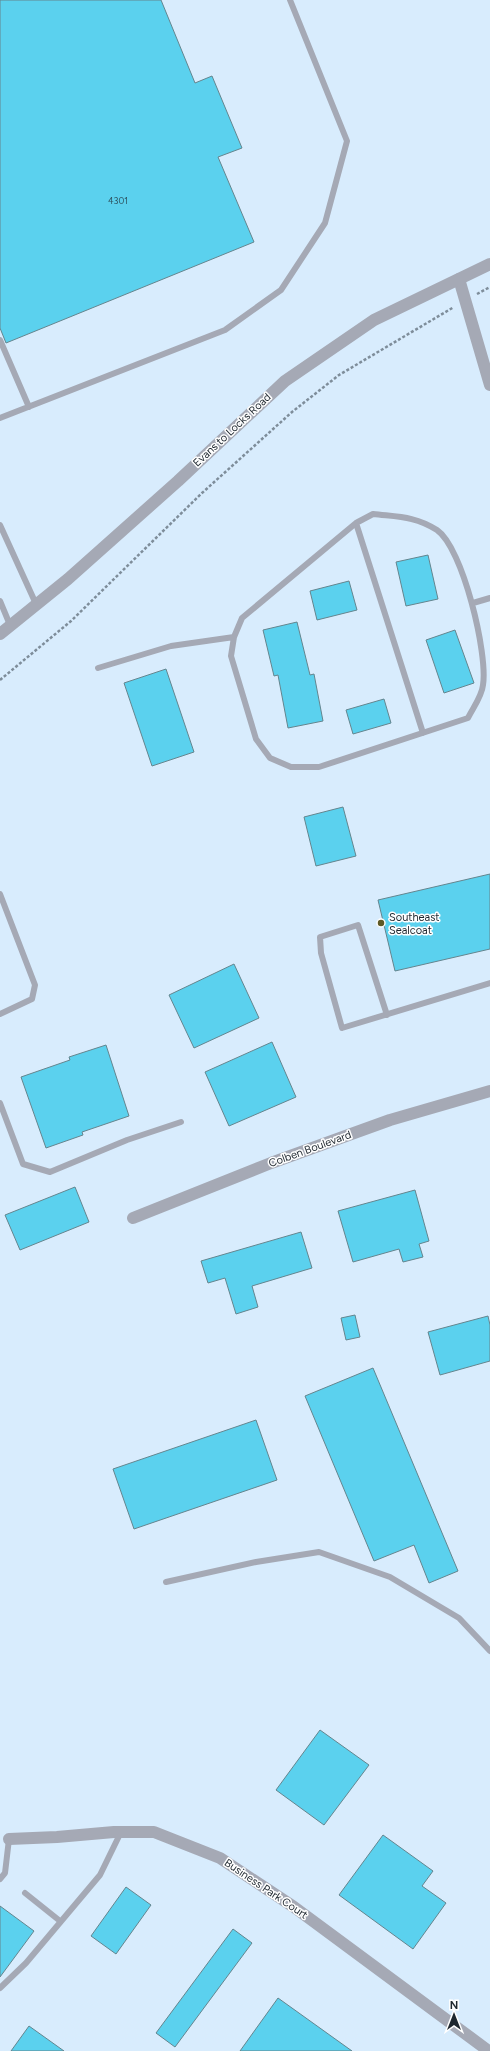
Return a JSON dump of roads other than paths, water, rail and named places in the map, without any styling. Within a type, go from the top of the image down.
[{"type":"street","name":"Evans to Locks Road","points":[[0,634],[68,579],[173,486],[285,381],[374,320],[490,264]]},
{"type":"street","points":[[459,279],[490,385]]},
{"type":"street","name":"Colben Boulevard","points":[[134,1218],[271,1163],[390,1120],[490,1091]]},
{"type":"street","name":"Business Park Court","points":[[9,1839],[121,1832],[154,1832],[220,1858],[294,1907],[487,2048]]},
{"type":"lane","points":[[0,418],[225,330],[281,290],[324,223],[347,141],[290,0]]},
{"type":"lane","points":[[0,340],[29,407]]},
{"type":"lane","points":[[373,514],[413,518],[438,531],[452,551],[473,603],[483,663],[483,686],[468,718],[319,767],[291,767],[270,758],[256,739],[230,656],[234,637],[242,618],[356,523],[373,514]]},
{"type":"lane","points":[[356,523],[423,733]]},
{"type":"lane","points":[[0,525],[36,604]]},
{"type":"lane","points":[[473,603],[490,598]]},
{"type":"lane","points":[[0,601],[10,625]]},
{"type":"lane","points":[[98,668],[171,646],[234,637]]},
{"type":"lane","points":[[0,894],[35,985],[32,998],[0,1014]]},
{"type":"lane","points":[[387,1015],[358,925],[320,937],[321,953],[342,1028],[387,1015],[490,983]]},
{"type":"lane","points":[[0,1103],[23,1164],[50,1172],[127,1140],[181,1122]]},
{"type":"lane","points":[[166,1582],[256,1562],[319,1552],[390,1577],[459,1618],[490,1651]]},
{"type":"lane","points":[[0,1988],[26,1964],[60,1921],[100,1875],[121,1832]]},
{"type":"lane","points":[[0,1880],[5,1873],[9,1839]]},
{"type":"lane","points":[[25,1893],[60,1921]]},
{"type":"place","name":"Southeast Sealcoat","points":[[381,923]]}]
